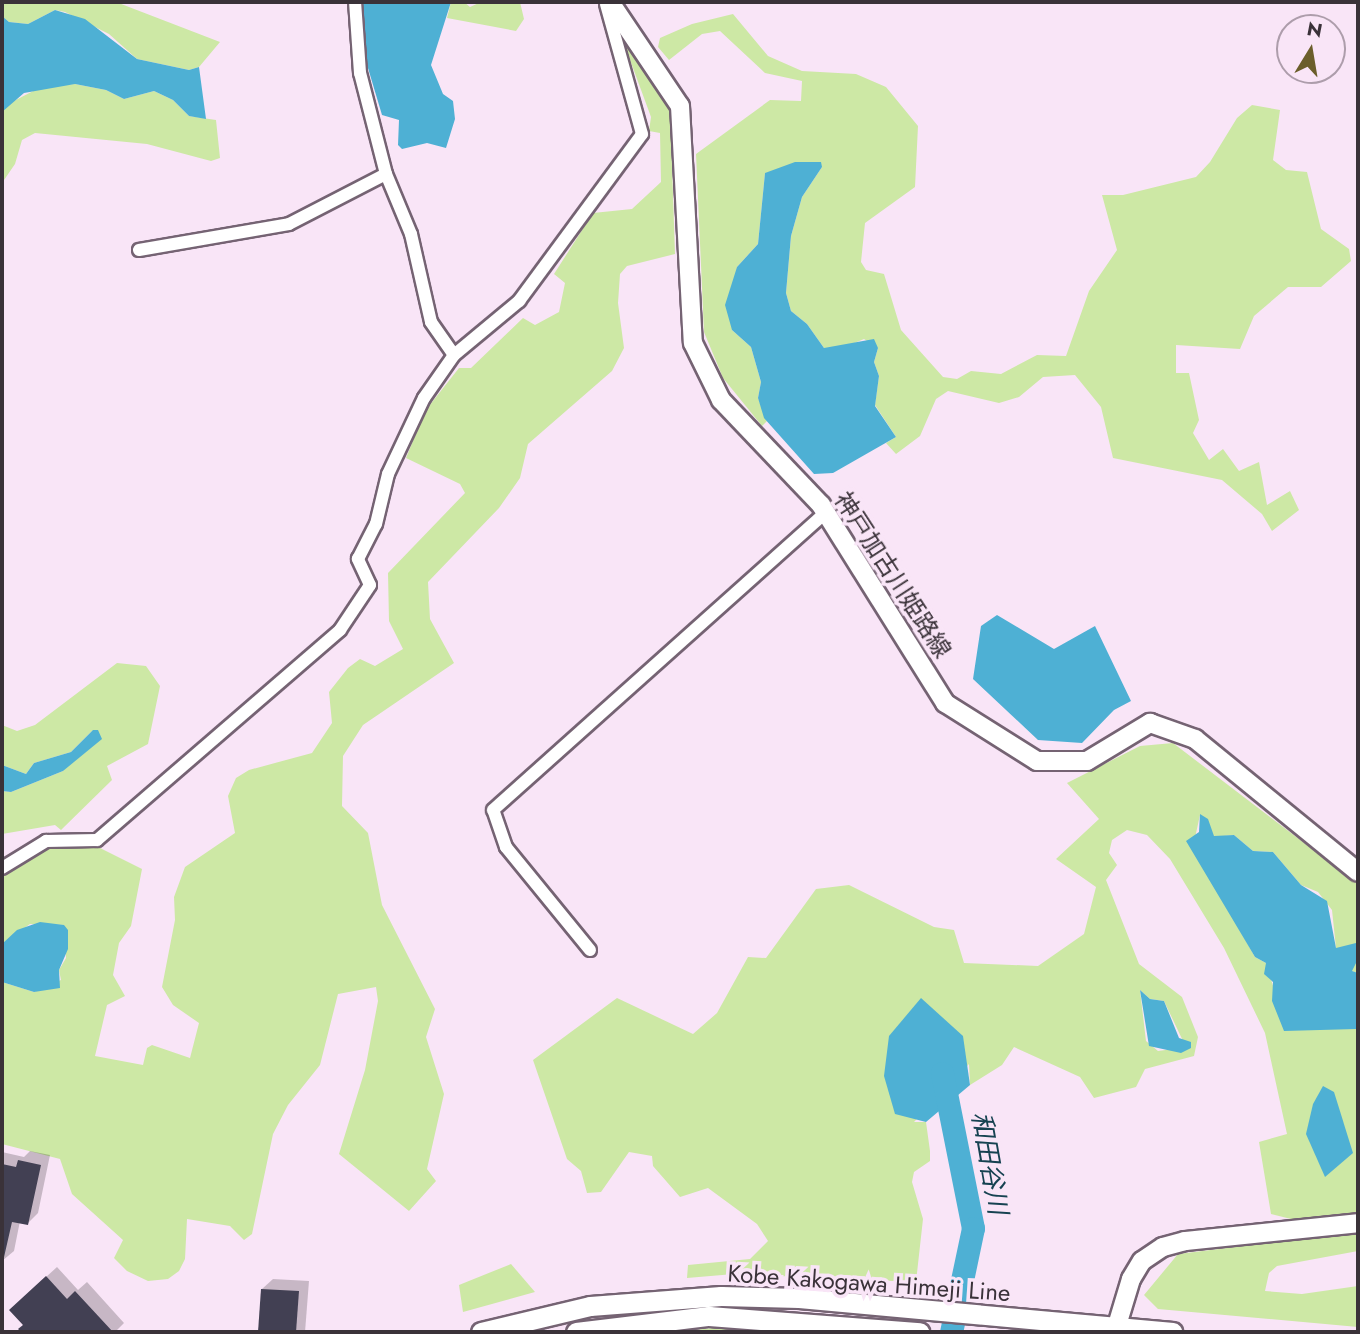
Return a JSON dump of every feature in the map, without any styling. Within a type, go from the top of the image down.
[{"type":"main road","name":"Kobe Kakogawa Himeji Line","points":[[481,1332],[590,1306],[721,1296],[799,1298],[1116,1330],[1172,1332]]},
{"type":"main road","name":"Kobe Kakogawa Himeji Line","points":[[576,1332],[709,1316],[919,1332]]},
{"type":"street","points":[[355,2],[360,74],[386,174],[411,234],[431,322],[454,355]]},
{"type":"street","points":[[2,868],[46,841],[97,840],[340,629],[370,585],[358,559],[376,524],[394,459],[424,398],[454,355],[519,301],[642,134],[608,2]]},
{"type":"street","name":"神戸加古川姫路線","points":[[608,2],[680,106],[693,343],[721,400],[826,512],[945,703],[1037,761],[1087,761],[1150,723],[1195,739],[1358,872]]},
{"type":"street","points":[[139,250],[289,224],[386,174]]},
{"type":"street","points":[[590,950],[506,847],[493,810],[826,512]]},
{"type":"street","points":[[1116,1330],[1131,1279],[1142,1261],[1163,1247],[1185,1241],[1358,1223]]},
{"type":"green space","points":[[2,2],[116,2],[220,42],[199,67],[189,70],[137,59],[109,34],[65,12],[55,10],[28,24],[9,22],[2,16]]},
{"type":"green space","points":[[451,2],[464,2],[470,7],[481,2],[520,2],[524,19],[516,31],[447,18]]},
{"type":"green space","points":[[733,14],[768,56],[802,71],[856,74],[886,87],[918,126],[915,187],[865,223],[861,262],[866,270],[884,274],[901,330],[943,377],[957,379],[971,371],[1001,374],[1037,355],[1066,356],[1089,291],[1117,250],[1102,195],[1123,195],[1196,177],[1210,162],[1237,118],[1252,105],[1280,110],[1273,160],[1286,170],[1307,172],[1321,229],[1349,249],[1351,261],[1321,287],[1288,287],[1254,316],[1240,349],[1176,345],[1176,373],[1189,373],[1199,420],[1193,433],[1209,460],[1223,449],[1239,471],[1259,462],[1267,505],[1290,491],[1299,510],[1272,531],[1262,514],[1222,480],[1113,458],[1101,407],[1075,375],[1043,377],[1019,397],[999,403],[948,391],[936,399],[920,436],[896,454],[886,443],[896,437],[875,405],[879,376],[874,362],[878,348],[864,339],[840,349],[824,348],[807,324],[791,311],[786,293],[791,236],[802,197],[822,167],[765,173],[758,244],[737,267],[732,330],[751,347],[761,382],[758,398],[767,421],[762,426],[723,378],[704,332],[696,154],[770,100],[801,101],[802,81],[765,73],[720,31],[702,34],[669,60],[658,47],[660,38],[692,24]]},
{"type":"green space","points":[[630,44],[670,105],[675,254],[627,266],[620,274],[618,303],[624,348],[612,371],[528,444],[520,478],[499,508],[428,582],[430,619],[454,663],[363,725],[343,756],[342,806],[368,833],[382,905],[435,1009],[426,1037],[444,1094],[427,1169],[436,1181],[409,1211],[339,1154],[365,1070],[378,1001],[376,987],[338,994],[320,1065],[288,1105],[273,1134],[252,1234],[244,1240],[230,1226],[187,1219],[185,1259],[179,1271],[168,1279],[148,1281],[127,1271],[114,1258],[123,1240],[72,1194],[60,1159],[2,1144],[2,982],[34,992],[61,980],[59,970],[66,958],[64,925],[30,924],[2,944],[2,875],[47,848],[58,847],[100,848],[142,869],[131,926],[119,943],[113,975],[125,996],[107,1005],[95,1056],[143,1065],[147,1048],[152,1045],[190,1058],[199,1023],[173,1005],[162,987],[175,920],[174,897],[185,867],[235,833],[228,796],[236,778],[249,770],[312,753],[332,723],[329,692],[348,668],[360,659],[375,666],[403,649],[389,621],[388,573],[465,493],[460,484],[406,458],[425,411],[459,368],[471,368],[523,318],[535,325],[559,312],[565,283],[554,274],[593,213],[632,209],[661,182],[660,133],[649,131],[651,117],[626,49]]},
{"type":"green space","points":[[75,84],[106,90],[124,99],[154,91],[173,100],[189,116],[216,120],[220,158],[211,161],[147,144],[35,133],[22,140],[15,164],[2,183],[2,112],[6,105],[43,86]]},
{"type":"green space","points":[[117,663],[146,666],[160,686],[148,744],[107,766],[112,780],[61,830],[55,825],[2,834],[2,791],[11,792],[63,771],[93,730],[71,752],[34,763],[26,774],[2,765],[2,725],[17,731],[35,725]]},
{"type":"green space","points":[[1173,743],[1358,884],[1358,973],[1351,971],[1343,948],[1336,948],[1332,910],[1318,892],[1301,885],[1273,852],[1253,851],[1234,835],[1214,837],[1200,815],[1193,847],[1255,957],[1266,963],[1274,989],[1356,1029],[1358,1020],[1358,1212],[1303,1222],[1271,1214],[1259,1142],[1287,1134],[1265,1033],[1224,948],[1170,859],[1147,835],[1127,830],[1112,840],[1109,853],[1117,865],[1106,880],[1139,964],[1182,997],[1198,1037],[1194,1056],[1145,1069],[1136,1087],[1094,1098],[1080,1077],[1014,1047],[1002,1065],[970,1085],[969,1064],[914,1122],[926,1122],[930,1151],[930,1161],[914,1172],[912,1182],[923,1219],[916,1282],[734,1274],[687,1278],[688,1265],[750,1259],[768,1241],[757,1224],[708,1188],[680,1197],[653,1166],[652,1156],[629,1152],[601,1192],[587,1193],[581,1171],[567,1159],[533,1060],[617,998],[693,1034],[717,1013],[748,957],[766,958],[816,889],[849,885],[934,927],[954,930],[964,963],[1038,966],[1084,934],[1096,887],[1056,859],[1099,819],[1067,783],[1140,746]],"holes":[[[1140,990],[1150,999],[1164,1001],[1183,1041],[1173,1049],[1158,1051],[1146,1041]]]},
{"type":"green space","points":[[1358,1232],[1358,1251],[1277,1266],[1269,1273],[1265,1291],[1302,1294],[1358,1286],[1358,1327],[1158,1309],[1144,1295],[1178,1254]]},
{"type":"green space","points":[[511,1264],[535,1292],[463,1312],[459,1285]]},
{"type":"green space","points":[[722,1327],[797,1332],[674,1332]]},
{"type":"water","points":[[362,2],[451,2],[431,65],[443,94],[453,101],[455,119],[446,148],[427,143],[402,149],[398,145],[399,120],[382,115],[365,58]]},
{"type":"water","points":[[55,10],[85,19],[137,59],[189,70],[199,67],[206,119],[189,116],[173,100],[154,91],[124,99],[106,90],[75,84],[24,93],[2,112],[2,16],[9,22],[28,24]]},
{"type":"water","points":[[795,162],[821,162],[822,167],[802,197],[791,236],[786,293],[791,311],[807,324],[824,348],[874,339],[878,348],[874,362],[879,376],[875,406],[896,437],[833,473],[814,474],[764,418],[758,398],[761,382],[751,347],[732,330],[725,305],[737,267],[758,244],[765,173]]},
{"type":"water","points":[[997,615],[1054,649],[1095,626],[1131,701],[1114,710],[1082,743],[1038,740],[973,679],[981,626]]},
{"type":"water","points":[[93,730],[98,730],[102,739],[63,771],[11,792],[2,791],[2,765],[26,774],[34,763],[71,752]]},
{"type":"water","points":[[1200,814],[1208,819],[1214,836],[1234,835],[1253,851],[1273,852],[1301,885],[1327,901],[1336,948],[1356,943],[1357,961],[1352,971],[1358,973],[1356,1029],[1284,1031],[1272,1001],[1273,982],[1264,974],[1266,963],[1255,957],[1186,841],[1199,832]]},
{"type":"water","points":[[40,922],[64,925],[68,930],[68,949],[59,970],[60,988],[34,992],[2,982],[2,944],[17,930]]},
{"type":"water","points":[[1140,990],[1150,999],[1164,1001],[1179,1038],[1191,1042],[1191,1048],[1181,1053],[1149,1046]]},
{"type":"water","points":[[921,998],[963,1036],[970,1085],[926,1122],[895,1114],[884,1076],[889,1036]]},
{"type":"water","points":[[1323,1086],[1334,1092],[1353,1153],[1325,1177],[1306,1134],[1313,1104]]},
{"type":"building","points":[[18,1160],[41,1165],[28,1225],[12,1222],[2,1266],[2,1164],[16,1167]]},
{"type":"building","points":[[46,1276],[67,1299],[75,1291],[113,1332],[21,1332],[18,1329],[23,1325],[9,1310]]},
{"type":"building","points":[[261,1289],[299,1291],[296,1332],[258,1332]]},
{"type":"waterway","name":"和田谷川","points":[[942,1073],[973,1228],[951,1332]]}]
